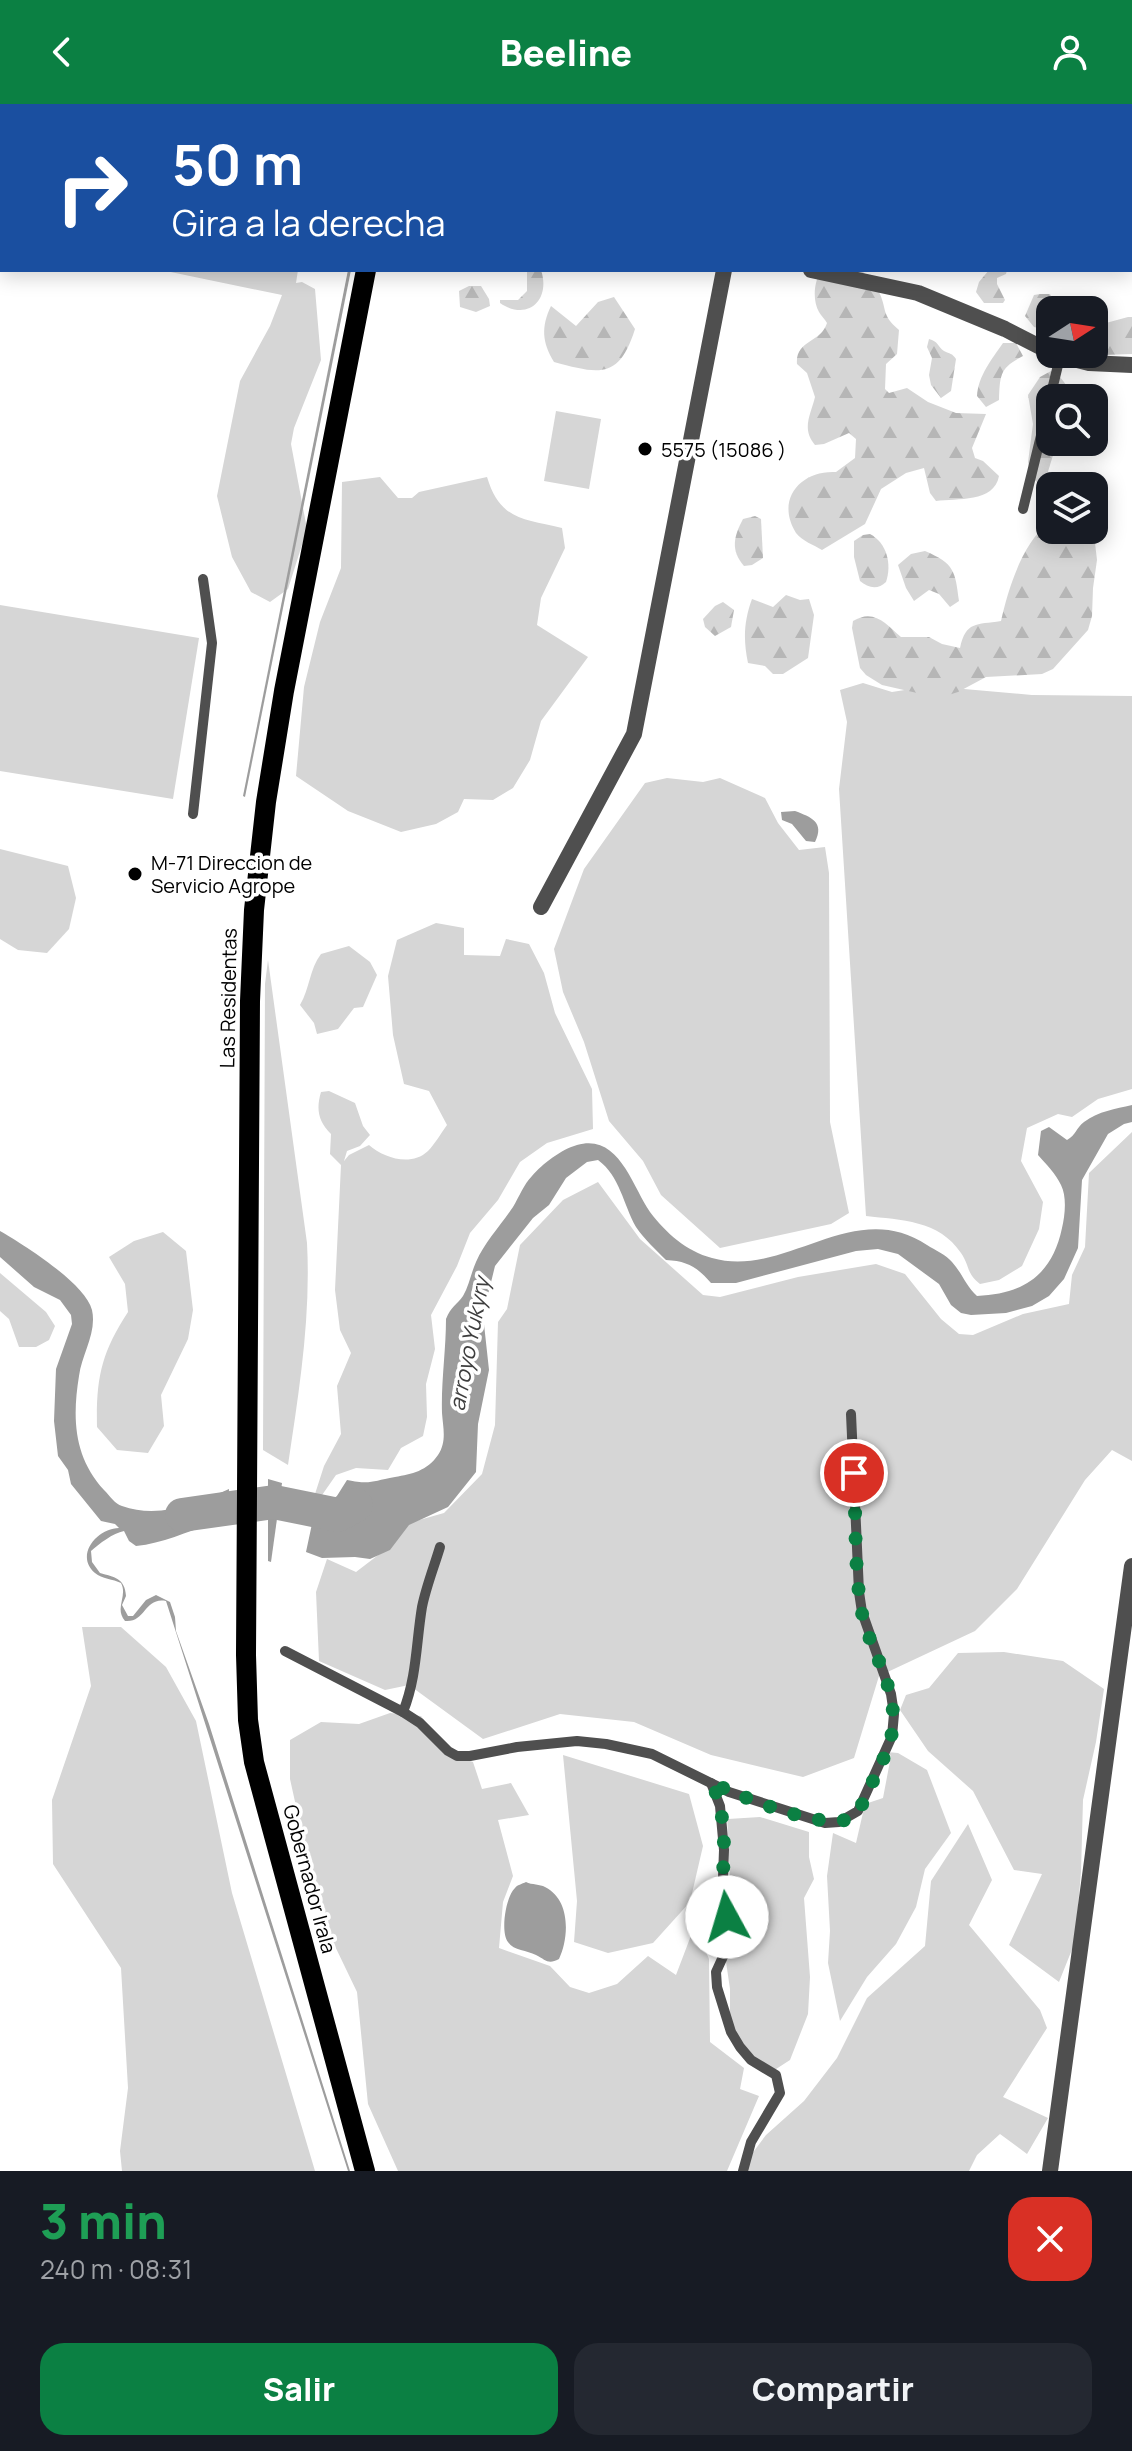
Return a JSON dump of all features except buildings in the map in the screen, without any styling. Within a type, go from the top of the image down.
[{"type":"main road","name":"Las Residentas","points":[[248,1594],[250,1001],[258,872],[284,691],[366,272]]},
{"type":"main road","name":"Gobernador Irala","points":[[248,1594],[248,1720],[254,1762],[365,2171]]},
{"type":"street","points":[[541,907],[634,734],[724,272]]},
{"type":"street","points":[[820,272],[918,293],[972,314],[1036,345]]},
{"type":"street","points":[[1108,364],[1132,365]]},
{"type":"street","points":[[1050,2171],[1132,1566]]},
{"type":"lane","points":[[1023,509],[1036,456]]},
{"type":"lane","points":[[193,814],[212,643],[203,579]]},
{"type":"lane","points":[[285,1651],[403,1712],[457,1756],[577,1741],[606,1744],[652,1754],[729,1792],[785,1811],[825,1823],[839,1822],[858,1811],[892,1736],[894,1714],[891,1694],[862,1612],[859,1592],[851,1414]]},
{"type":"lane","points":[[403,1712],[417,1660],[422,1608],[440,1547]]},
{"type":"lane","points":[[711,1782],[720,1806],[724,1850],[722,1905],[730,1931],[727,1948],[716,1972],[717,1987],[735,2040],[751,2060],[776,2075],[780,2093],[751,2142],[743,2171]]},
{"type":"green space","points":[[171,272],[298,272],[296,283],[302,282],[315,289],[321,360],[294,428],[291,444],[307,529],[288,589],[270,602],[251,592],[232,557],[217,496],[240,381],[270,326],[282,295]]},
{"type":"green space","points":[[527,272],[541,272],[543,290],[535,305],[520,310],[500,303],[500,300],[518,300],[527,291]]},
{"type":"green space","points":[[821,272],[863,272],[876,287],[887,315],[899,330],[897,354],[886,364],[885,389],[889,393],[907,388],[928,402],[956,413],[986,414],[972,448],[975,458],[999,476],[990,491],[974,498],[936,501],[930,493],[924,468],[906,473],[881,489],[865,524],[822,550],[796,533],[788,509],[795,489],[802,481],[836,472],[855,458],[856,439],[849,433],[815,445],[809,433],[808,421],[815,397],[807,373],[797,364],[797,356],[824,330],[827,323],[817,307],[817,279]]},
{"type":"green space","points":[[987,272],[1006,272],[997,278],[1005,300],[1003,303],[984,303],[976,292]]},
{"type":"green space","points":[[469,286],[481,286],[490,306],[476,312],[460,307],[459,291]]},
{"type":"green space","points":[[1034,295],[1051,296],[1036,296],[1036,328],[1025,316]]},
{"type":"green space","points":[[614,297],[635,329],[622,357],[614,365],[595,370],[554,362],[544,334],[551,306],[576,326],[598,302]]},
{"type":"green space","points":[[1132,317],[1132,354],[1108,355],[1108,322]]},
{"type":"green space","points":[[929,339],[956,359],[951,391],[941,398],[931,385]]},
{"type":"green space","points":[[1003,343],[1016,343],[1023,356],[1006,368],[1001,378],[999,400],[986,407],[977,396],[978,389],[986,368]]},
{"type":"green space","points":[[1051,371],[1065,384],[1036,384],[1036,456],[1053,456],[1048,472],[1036,472],[1036,481],[1031,477],[1028,462],[1033,424],[1028,395],[1040,377]]},
{"type":"green space","points":[[556,411],[601,419],[589,489],[544,481]]},
{"type":"green space","points":[[380,477],[398,498],[412,498],[419,492],[487,477],[492,491],[506,510],[525,519],[562,528],[565,548],[541,598],[537,625],[588,657],[541,721],[530,760],[513,788],[493,800],[464,799],[458,812],[436,824],[401,832],[348,811],[296,776],[304,687],[320,622],[341,568],[342,482]]},
{"type":"green space","points":[[755,516],[761,519],[763,558],[744,566],[735,549],[737,531],[743,519]]},
{"type":"green space","points":[[870,534],[881,543],[888,561],[886,582],[876,587],[860,581],[854,557],[854,541]]},
{"type":"green space","points":[[1036,536],[1036,544],[1095,544],[1097,560],[1088,630],[1053,669],[1042,674],[986,677],[939,698],[882,685],[860,668],[852,628],[853,621],[860,617],[879,619],[901,637],[929,637],[960,648],[965,633],[973,626],[1001,621],[1012,581]]},
{"type":"green space","points":[[925,551],[942,560],[952,570],[959,601],[950,607],[939,594],[929,590],[914,601],[906,588],[898,565],[911,554]]},
{"type":"green space","points":[[786,595],[800,600],[809,599],[814,615],[808,658],[783,674],[773,674],[765,666],[748,663],[746,623],[752,599],[773,607]]},
{"type":"green space","points":[[723,602],[734,610],[731,627],[715,636],[705,627],[703,619]]},
{"type":"green space","points":[[0,605],[199,638],[173,799],[0,771]]},
{"type":"green space","points":[[863,683],[892,692],[930,686],[1032,695],[1132,696],[1132,1089],[1098,1099],[1072,1117],[1058,1114],[1027,1128],[1021,1161],[1043,1202],[1039,1229],[1022,1266],[999,1280],[980,1284],[952,1242],[931,1228],[866,1216],[839,789],[847,722],[840,690]]},
{"type":"green space","points":[[667,778],[703,782],[720,778],[765,798],[778,823],[799,850],[825,847],[829,873],[830,1122],[849,1213],[831,1224],[720,1248],[661,1195],[643,1161],[609,1121],[584,1042],[563,992],[554,949],[584,869],[645,783]]},
{"type":"green space","points":[[0,849],[68,866],[76,898],[69,929],[47,953],[18,950],[0,939]]},
{"type":"green space","points":[[436,923],[464,928],[464,955],[500,956],[506,939],[529,944],[544,973],[555,1013],[592,1089],[593,1129],[547,1143],[520,1162],[498,1200],[470,1233],[457,1266],[431,1315],[435,1349],[426,1384],[427,1417],[423,1436],[401,1448],[388,1470],[356,1468],[336,1475],[320,1498],[315,1494],[324,1466],[341,1434],[337,1386],[351,1353],[340,1330],[335,1290],[341,1165],[330,1154],[331,1134],[321,1119],[319,1098],[321,1092],[329,1091],[355,1103],[363,1126],[370,1135],[360,1146],[347,1151],[344,1161],[369,1145],[390,1157],[414,1159],[436,1142],[447,1125],[429,1091],[404,1084],[393,1035],[388,976],[397,940]]},
{"type":"green space","points":[[349,946],[370,962],[377,975],[363,1007],[354,1008],[338,1029],[317,1034],[314,1023],[300,1005],[321,954]]},
{"type":"green space","points":[[268,960],[307,1243],[306,1327],[288,1465],[263,1450],[265,984]]},
{"type":"green space","points":[[1132,1132],[1132,1461],[1112,1450],[1085,1480],[1017,1589],[975,1631],[879,1676],[854,1758],[803,1777],[711,1755],[634,1722],[560,1714],[483,1739],[409,1685],[385,1690],[319,1661],[316,1592],[327,1559],[356,1572],[390,1546],[398,1526],[444,1513],[482,1474],[495,1425],[498,1322],[507,1309],[520,1245],[563,1200],[598,1182],[640,1239],[703,1295],[720,1297],[798,1277],[876,1264],[905,1274],[941,1319],[959,1334],[973,1335],[1023,1314],[1069,1304],[1072,1275],[1085,1247],[1089,1173]]},
{"type":"green space","points":[[163,1232],[186,1251],[193,1310],[188,1339],[161,1395],[164,1426],[148,1453],[117,1450],[97,1427],[102,1367],[128,1312],[125,1284],[109,1257],[134,1241]]},
{"type":"green space","points":[[0,1273],[46,1312],[55,1326],[49,1340],[36,1347],[19,1347],[9,1319],[0,1311]]},
{"type":"green space","points":[[82,1627],[121,1627],[166,1667],[196,1721],[232,1893],[315,2171],[122,2171],[120,2151],[128,2088],[121,1968],[53,1864],[52,1800],[91,1686]]},
{"type":"green space","points":[[1004,1652],[1063,1661],[1104,1689],[1083,1800],[1075,1942],[1059,1982],[1009,1945],[1042,1874],[1014,1870],[973,1791],[928,1751],[900,1710],[906,1695],[929,1688],[958,1653]]},
{"type":"green space","points":[[390,1713],[421,1716],[447,1754],[473,1762],[482,1789],[511,1783],[529,1815],[498,1820],[513,1876],[503,1902],[499,1948],[550,1966],[570,1987],[589,1993],[617,1984],[648,1956],[676,1975],[695,1925],[709,1959],[710,2042],[744,2068],[740,2089],[759,2096],[727,2171],[398,2171],[368,2104],[357,1992],[320,1915],[290,1779],[290,1740],[321,1722],[359,1724]]},
{"type":"green space","points":[[887,1752],[898,1753],[927,1770],[951,1833],[925,1869],[916,1907],[896,1944],[867,1977],[840,2021],[828,1963],[827,1876],[833,1833],[856,1843],[865,1804],[883,1798],[891,1756]]},
{"type":"green space","points":[[563,1755],[689,1794],[703,1846],[690,1902],[653,1943],[608,1953],[574,1942],[577,1901]]},
{"type":"green space","points":[[727,1815],[728,1819],[760,1817],[809,1832],[809,1857],[814,1879],[804,1898],[810,1977],[808,2014],[790,2060],[773,2071],[758,2063],[736,2039],[730,2025],[730,1989],[724,1948],[730,1919],[724,1897],[730,1880]]},
{"type":"green space","points":[[968,1824],[992,1880],[969,1925],[1040,2010],[1047,2028],[1003,2097],[1048,2118],[1027,2154],[1000,2134],[977,2155],[969,2171],[739,2171],[766,2135],[804,2101],[837,2058],[867,1998],[925,1946],[931,1881]]},
{"type":"water","points":[[348,272],[351,272],[245,797]]},
{"type":"water","points":[[795,811],[815,821],[818,835],[815,842],[806,841],[792,824],[782,820],[781,812]]},
{"type":"water","points":[[1132,1105],[1132,1122],[1108,1134],[1082,1180],[1078,1248],[1064,1279],[1049,1296],[1032,1306],[1006,1313],[961,1313],[951,1305],[939,1284],[898,1254],[878,1249],[856,1251],[736,1283],[711,1283],[692,1266],[666,1260],[636,1227],[611,1174],[598,1160],[587,1162],[566,1178],[549,1205],[533,1218],[495,1266],[483,1315],[489,1370],[478,1424],[476,1472],[448,1507],[409,1525],[390,1550],[370,1559],[322,1558],[306,1552],[316,1505],[330,1507],[347,1480],[367,1482],[407,1475],[424,1468],[438,1455],[443,1440],[446,1319],[465,1292],[484,1248],[526,1183],[541,1167],[565,1150],[591,1143],[614,1154],[656,1220],[677,1240],[703,1255],[739,1261],[766,1258],[846,1233],[873,1229],[900,1232],[947,1257],[977,1296],[1009,1291],[1033,1279],[1043,1270],[1057,1244],[1064,1217],[1064,1195],[1056,1177],[1038,1155],[1041,1131],[1049,1127],[1067,1140],[1090,1118]]},
{"type":"water","points":[[0,1231],[66,1277],[87,1299],[92,1310],[91,1335],[79,1376],[76,1422],[86,1464],[104,1490],[119,1505],[149,1511],[177,1508],[229,1489],[228,1520],[160,1542],[136,1546],[124,1531],[120,1532],[91,1551],[92,1562],[100,1573],[118,1579],[123,1585],[126,1596],[122,1605],[128,1616],[133,1616],[146,1600],[156,1595],[170,1602],[176,1631],[209,1724],[350,2171],[166,1601],[153,1603],[137,1618],[125,1621],[121,1611],[121,1583],[98,1575],[89,1566],[87,1558],[91,1544],[103,1532],[119,1528],[101,1521],[71,1484],[68,1470],[58,1456],[54,1421],[56,1369],[72,1324],[71,1315],[60,1300],[34,1287],[0,1257]]},
{"type":"water","points":[[268,1479],[282,1483],[271,1562],[268,1561]]},
{"type":"water","points":[[526,1882],[543,1886],[560,1901],[566,1930],[559,1959],[555,1961],[547,1961],[514,1947],[506,1937],[504,1923],[509,1898],[516,1887]]},
{"type":"waterway","name":"arroyo Yukyry","points":[[182,1515],[274,1502],[338,1515],[356,1505]]},
{"type":"place","name":"5575 (15086 )","points":[[645,449]]},
{"type":"place","name":"M-71 Direccion de Servicio Agrope","points":[[135,874]]},
{"type":"route","points":[[727,1917],[722,1905],[724,1850],[720,1806],[711,1782],[729,1792],[785,1811],[825,1823],[839,1822],[858,1811],[892,1736],[894,1714],[891,1694],[862,1612],[859,1592],[854,1473]]}]
